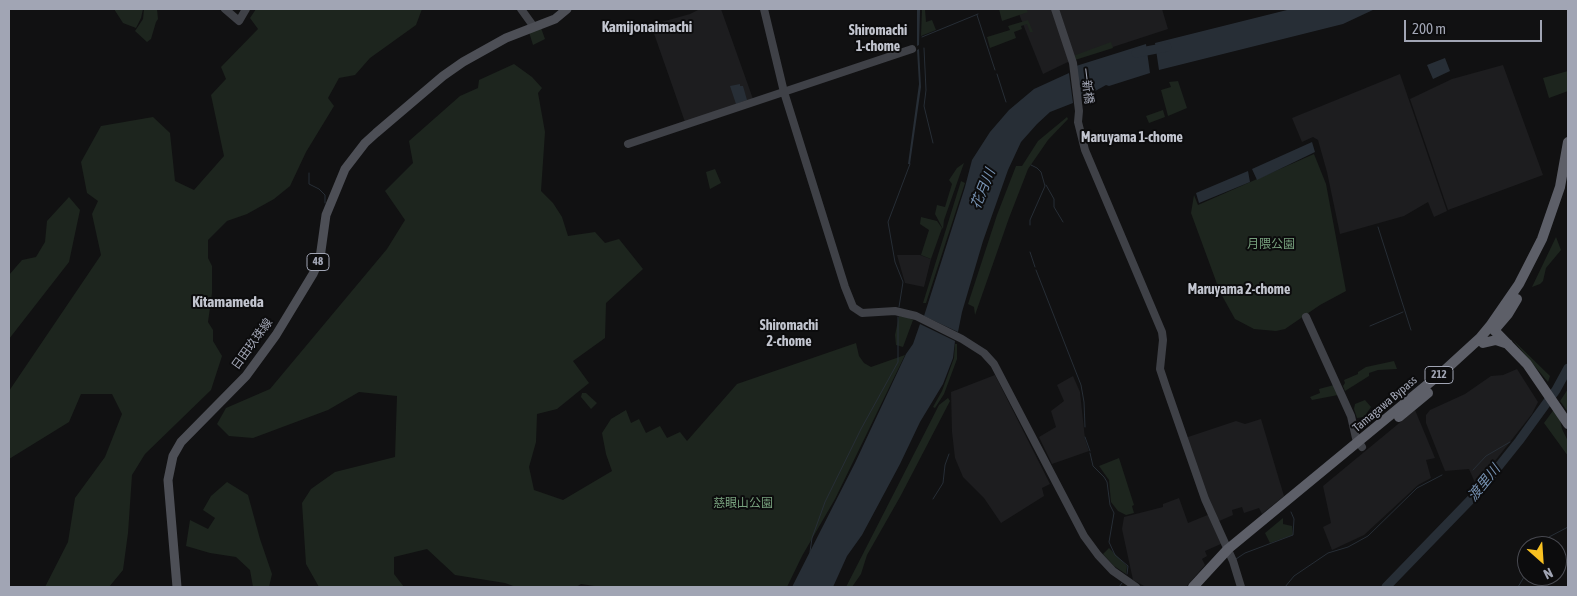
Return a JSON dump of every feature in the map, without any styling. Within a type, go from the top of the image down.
[{"type":"highway","name":"Tamagawa Bypass","points":[[1360,445],[1508,314],[1531,278],[1544,253],[1558,214],[1566,174],[1568,142]]},
{"type":"highway","name":"Tamagawa Bypass","points":[[1229,552],[1449,375],[1483,343],[1535,255],[1566,174]]},
{"type":"highway","points":[[1508,314],[1505,334],[1511,346]]},
{"type":"highway","points":[[1493,328],[1527,364],[1567,422]]},
{"type":"highway","points":[[1483,343],[1496,340],[1511,346]]},
{"type":"highway","name":"212","points":[[1194,587],[1210,568],[1229,552]]},
{"type":"main road","name":"日田玖珠線","points":[[176,587],[168,480],[172,456],[181,442],[246,376],[276,335],[303,290],[320,258],[326,214],[344,169],[370,138],[463,62],[497,42],[556,19],[567,9]]},
{"type":"street","points":[[225,9],[238,21],[246,9]]},
{"type":"street","points":[[521,9],[534,27]]},
{"type":"street","points":[[764,9],[784,92],[853,307],[862,313],[894,312],[916,316],[962,339],[984,353],[994,364],[1047,467],[1092,548],[1113,571],[1136,587]]},
{"type":"street","name":"一新橋","points":[[1055,9],[1073,63],[1079,111],[1078,122],[1085,150],[1162,332],[1160,369],[1205,499],[1229,552],[1241,587]]},
{"type":"street","points":[[628,144],[912,49]]},
{"type":"street","points":[[1306,318],[1351,416],[1360,445]]},
{"type":"shaded area","points":[[700,9],[721,9],[753,99],[685,122],[651,25],[690,14]]},
{"type":"shaded area","points":[[1017,9],[1162,9],[1168,29],[1070,61],[1043,74]]},
{"type":"shaded area","points":[[1503,65],[1543,175],[1448,210],[1410,99],[1452,79]]},
{"type":"shaded area","points":[[1400,74],[1447,211],[1434,217],[1428,202],[1404,216],[1340,234],[1318,140],[1313,137],[1302,142],[1292,118]]},
{"type":"shaded area","points":[[897,255],[920,255],[931,259],[924,287],[905,283]]},
{"type":"shaded area","points":[[1517,369],[1538,402],[1532,414],[1476,485],[1469,469],[1445,471],[1426,423],[1426,415],[1430,410],[1465,394],[1491,376],[1503,375]]},
{"type":"shaded area","points":[[995,375],[1050,484],[1042,488],[1044,496],[1001,523],[984,498],[963,477],[955,458],[952,432],[951,392]]},
{"type":"shaded area","points":[[1073,376],[1080,392],[1085,439],[1089,451],[1052,464],[1039,437],[1056,427],[1051,411],[1064,401],[1057,385]]},
{"type":"shaded area","points":[[1415,410],[1435,458],[1426,460],[1431,478],[1418,485],[1364,535],[1332,550],[1323,527],[1331,523],[1323,486]]},
{"type":"shaded area","points":[[1261,419],[1284,496],[1262,514],[1259,508],[1244,513],[1242,507],[1232,510],[1233,515],[1217,522],[1185,438],[1236,421],[1245,424]]},
{"type":"shaded area","points":[[1179,498],[1188,523],[1210,514],[1223,543],[1205,551],[1207,556],[1202,559],[1205,565],[1186,587],[1146,587],[1133,580],[1122,529],[1124,517],[1163,507],[1163,504]]},
{"type":"green space","points":[[114,9],[143,9],[136,28],[123,23]]},
{"type":"green space","points":[[144,9],[157,9],[158,19],[151,39],[147,42],[135,31],[143,19]]},
{"type":"green space","points":[[256,9],[422,9],[416,25],[370,58],[355,75],[339,78],[328,98],[334,106],[306,152],[290,186],[274,199],[247,214],[227,221],[208,240],[208,258],[212,266],[212,293],[208,322],[213,330],[213,341],[222,356],[211,390],[145,454],[132,475],[123,570],[109,587],[45,587],[68,542],[75,498],[105,457],[122,414],[112,394],[81,394],[69,422],[9,459],[9,391],[101,255],[92,214],[98,201],[87,193],[81,162],[101,126],[153,117],[170,133],[175,181],[194,190],[224,156],[211,95],[226,79],[221,67],[258,29],[250,18]]},
{"type":"green space","points":[[922,9],[925,9],[926,22],[932,20],[936,30],[921,36]]},
{"type":"green space","points":[[999,9],[1026,9],[1028,12],[1002,21]]},
{"type":"green space","points":[[1028,20],[1033,32],[1030,32],[1027,24],[1021,26],[1022,29],[1014,32],[1016,38],[990,48],[987,37],[1010,30],[1008,26]]},
{"type":"green space","points":[[541,28],[545,39],[533,45],[529,32]]},
{"type":"green space","points":[[1111,42],[1113,48],[1075,60],[1073,56]]},
{"type":"green space","name":"慈眼山公園","points":[[514,64],[532,77],[542,88],[538,93],[545,132],[541,191],[553,203],[562,217],[568,236],[595,232],[605,243],[619,239],[643,269],[606,303],[605,338],[573,361],[589,383],[557,409],[537,414],[536,442],[529,467],[534,490],[563,500],[612,471],[602,433],[611,419],[626,410],[631,423],[639,419],[646,433],[660,426],[667,438],[680,432],[687,441],[737,384],[856,343],[859,356],[864,363],[871,367],[905,355],[835,499],[802,556],[787,587],[601,587],[581,584],[576,587],[516,587],[505,583],[455,575],[427,549],[394,557],[394,574],[404,587],[319,587],[306,564],[302,503],[311,489],[335,472],[395,457],[397,396],[359,392],[328,410],[253,438],[229,436],[217,424],[226,408],[270,389],[387,249],[405,220],[385,191],[413,163],[409,141],[460,96],[478,88],[479,80]]},
{"type":"green space","points":[[1568,71],[1568,91],[1549,98],[1543,78]]},
{"type":"green space","points":[[1178,81],[1187,108],[1168,116],[1161,90],[1171,87],[1169,82]]},
{"type":"green space","points":[[1163,110],[1165,117],[1149,123],[1146,116]]},
{"type":"green space","points":[[1067,117],[1068,119],[1048,140],[1028,169],[975,315],[974,307],[968,304],[997,215],[1016,166],[1022,166],[1038,141]]},
{"type":"green space","name":"月隈公園","points":[[1314,154],[1326,184],[1346,291],[1320,305],[1285,329],[1276,331],[1254,329],[1235,319],[1220,292],[1191,213],[1194,195],[1198,205]]},
{"type":"green space","points":[[964,163],[944,220],[943,229],[935,214],[937,205],[945,207],[952,184],[949,180],[957,168]]},
{"type":"green space","points":[[715,169],[721,183],[710,189],[706,172]]},
{"type":"green space","points":[[961,181],[965,183],[926,303],[923,303]]},
{"type":"green space","points":[[69,197],[80,210],[69,262],[9,339],[9,275],[22,260],[36,257],[45,242],[47,221]]},
{"type":"green space","points":[[921,217],[937,221],[942,228],[931,259],[921,255],[929,230],[920,224]]},
{"type":"green space","points":[[1556,237],[1561,250],[1546,268],[1543,281],[1532,287]]},
{"type":"green space","points":[[899,316],[913,320],[903,347],[896,345],[895,335]]},
{"type":"green space","points":[[1512,339],[1550,376],[1548,382]]},
{"type":"green space","points":[[955,344],[957,344],[957,359],[944,394],[935,408],[933,407],[942,391],[954,358]]},
{"type":"green space","points":[[1394,361],[1397,369],[1378,370],[1369,373],[1369,376],[1345,391],[1343,386],[1344,380],[1358,374],[1358,372],[1366,367]]},
{"type":"green space","points":[[1334,385],[1338,395],[1312,400],[1310,397],[1320,393],[1319,389]]},
{"type":"green space","points":[[1568,389],[1568,412],[1560,401]]},
{"type":"green space","points":[[582,393],[586,393],[597,403],[591,409],[581,397]]},
{"type":"green space","points":[[948,398],[950,401],[900,497],[867,555],[861,574],[852,587],[846,587],[939,405]]},
{"type":"green space","points":[[1365,400],[1371,407],[1364,417],[1357,418],[1354,409],[1355,404]]},
{"type":"green space","points":[[1555,408],[1568,441],[1568,456],[1544,423]]},
{"type":"green space","points":[[1119,458],[1134,505],[1132,506],[1134,513],[1126,515],[1118,511],[1111,502],[1109,480],[1099,466]]},
{"type":"green space","points":[[227,482],[248,495],[272,574],[269,587],[253,587],[250,570],[236,557],[210,553],[186,546],[190,520],[208,529],[215,518],[203,510],[211,496]]},
{"type":"green space","points":[[1283,518],[1283,524],[1292,526],[1293,535],[1270,543],[1265,533]]},
{"type":"green space","points":[[1109,548],[1127,566],[1126,574],[1114,566],[1103,554]]},
{"type":"water","points":[[1291,9],[1375,9],[1343,24],[1159,70],[1155,43]]},
{"type":"water","points":[[917,10],[920,10],[919,45],[917,46]]},
{"type":"water","points":[[1146,44],[1150,73],[1109,86],[1106,85],[1079,100],[1076,66]]},
{"type":"water","points":[[919,49],[921,87],[910,164],[908,164],[919,84],[917,50]]},
{"type":"water","points":[[1445,58],[1450,71],[1433,79],[1427,65]]},
{"type":"water","points":[[1069,73],[1073,103],[1050,112],[1037,124],[1021,142],[1008,170],[983,241],[958,332],[924,316],[972,160],[990,132],[1009,110],[1034,89]]},
{"type":"water","points":[[740,84],[740,86],[743,86],[747,100],[736,104],[730,86]]},
{"type":"water","points":[[1312,142],[1315,152],[1257,180],[1252,169]]},
{"type":"water","points":[[1248,171],[1250,182],[1199,203],[1196,193]]},
{"type":"water","points":[[920,324],[955,341],[953,358],[943,384],[920,422],[862,535],[847,556],[833,587],[792,587],[855,463],[906,354],[913,344]]},
{"type":"waterway","points":[[922,37],[978,14]]},
{"type":"waterway","points":[[977,15],[995,70]]},
{"type":"waterway","name":"花月川","points":[[1136,53],[1167,47]]},
{"type":"waterway","points":[[924,48],[926,90],[924,106],[933,143]]},
{"type":"waterway","points":[[997,74],[1006,102]]},
{"type":"waterway","points":[[899,307],[903,282],[895,262],[888,222],[910,164]]},
{"type":"waterway","points":[[1030,225],[1030,220],[1045,186],[1041,172],[1031,165]]},
{"type":"waterway","points":[[309,173],[309,184],[319,189],[325,195],[325,203]]},
{"type":"waterway","points":[[1046,185],[1054,199],[1054,207],[1063,222]]},
{"type":"waterway","points":[[1378,227],[1411,330]]},
{"type":"waterway","points":[[1030,252],[1035,267]]},
{"type":"waterway","points":[[1036,270],[1081,385],[1085,427]]},
{"type":"waterway","points":[[1370,326],[1403,312]]},
{"type":"waterway","points":[[810,552],[812,538],[825,502],[861,429],[898,362],[898,317]]},
{"type":"waterway","name":"渡里川","points":[[1386,587],[1479,491],[1556,390],[1568,368]]},
{"type":"waterway","points":[[1085,437],[1090,451]]},
{"type":"waterway","points":[[1473,470],[1486,456],[1510,442]]},
{"type":"waterway","points":[[1090,453],[1093,466],[1107,482],[1110,505],[1114,513],[1109,542],[1115,555],[1128,566],[1127,574]]},
{"type":"waterway","points":[[933,499],[943,483],[945,465],[949,454]]},
{"type":"waterway","points":[[1285,587],[1294,576],[1328,553],[1348,547],[1368,536],[1417,488],[1442,475]]},
{"type":"waterway","points":[[1236,559],[1245,553],[1293,535],[1294,519],[1291,512]]},
{"type":"waterway","points":[[1551,536],[1568,527]]},
{"type":"waterway","points":[[1119,587],[1122,583]]},
{"type":"district","name":"Kamijonaimachi","points":[[647,27]]},
{"type":"district","name":"Shiromachi 1-chome","points":[[878,40]]},
{"type":"district","name":"Maruyama 1-chome","points":[[1132,138]]},
{"type":"district","name":"Maruyama 2-chome","points":[[1239,290]]},
{"type":"district","name":"Kitamameda","points":[[228,302]]},
{"type":"district","name":"Shiromachi 2-chome","points":[[789,334]]}]
